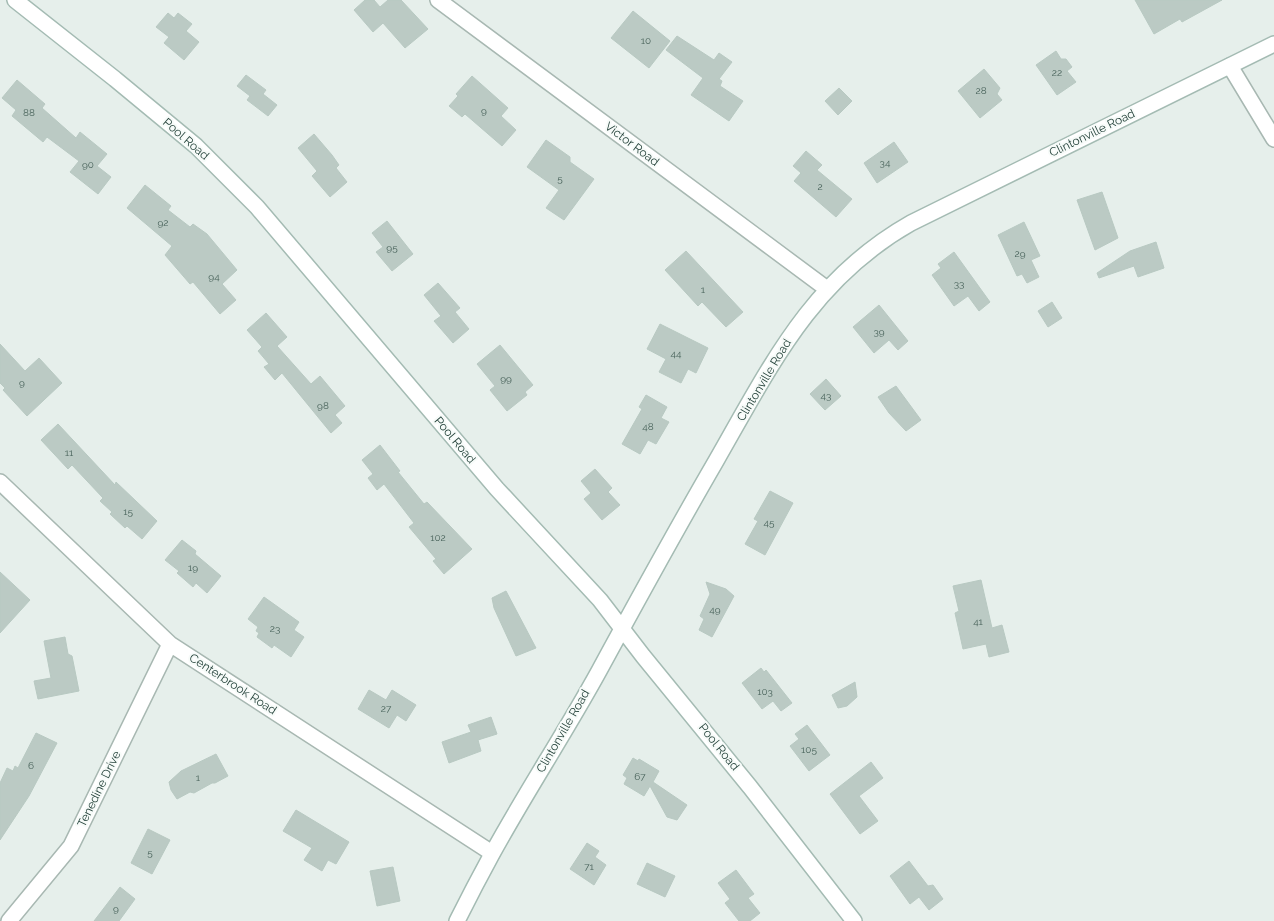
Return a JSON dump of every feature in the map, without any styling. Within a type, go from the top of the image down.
[{"type":"street","name":"Pool Road","points":[[15,0],[196,146],[257,207],[497,489],[600,600],[750,787],[854,921]]},
{"type":"street","name":"Victor Road","points":[[438,0],[827,289]]},
{"type":"street","name":"Clintonville Road","points":[[457,921],[492,853],[598,672],[655,567],[780,352],[810,309],[827,289],[864,253],[892,233],[1274,44]]},
{"type":"street","points":[[1230,66],[1274,139]]},
{"type":"street","name":"Centerbrook Road","points":[[0,482],[170,644],[492,853]]},
{"type":"street","name":"Tenedine Drive","points":[[9,921],[71,846],[170,644]]},
{"type":"building","points":[[365,0],[374,0],[380,7],[388,0],[401,0],[428,29],[405,48],[383,23],[373,32],[354,10]]},
{"type":"building","points":[[1135,0],[1222,0],[1182,22],[1180,19],[1154,34]]},
{"type":"building","points":[[633,11],[670,41],[649,68],[611,38]]},
{"type":"building","points":[[168,13],[174,18],[178,13],[192,24],[186,31],[199,42],[184,60],[164,43],[169,37],[156,27]]},
{"type":"building","points":[[677,36],[714,60],[719,53],[732,62],[719,79],[722,81],[720,86],[743,101],[729,121],[691,95],[703,78],[666,50]]},
{"type":"building","points":[[1056,51],[1061,59],[1066,59],[1072,67],[1067,71],[1076,82],[1057,95],[1036,65]]},
{"type":"building","points":[[984,69],[1000,88],[997,94],[1002,100],[980,118],[958,91]]},
{"type":"building","points":[[246,75],[266,90],[263,94],[277,105],[268,116],[247,100],[250,96],[237,86]]},
{"type":"building","points":[[472,76],[508,108],[501,116],[516,130],[502,146],[465,114],[462,117],[449,106],[458,96],[456,94]]},
{"type":"building","points":[[17,80],[45,104],[42,108],[76,138],[80,132],[107,154],[97,166],[111,177],[98,194],[70,172],[79,161],[47,137],[43,142],[12,116],[16,110],[2,98]]},
{"type":"building","points":[[839,88],[852,101],[838,115],[825,101]]},
{"type":"building","points":[[314,134],[339,165],[336,168],[347,182],[330,197],[312,176],[317,171],[298,148]]},
{"type":"building","points":[[546,140],[570,157],[570,162],[594,179],[564,220],[546,208],[559,190],[527,167]]},
{"type":"building","points":[[894,142],[908,162],[877,183],[864,163]]},
{"type":"building","points":[[806,151],[822,165],[817,170],[852,199],[836,217],[794,181],[801,173],[793,166]]},
{"type":"building","points":[[145,185],[171,206],[168,210],[190,227],[193,224],[207,234],[237,270],[222,284],[236,300],[220,314],[193,282],[190,284],[165,255],[172,246],[127,208]]},
{"type":"building","points":[[1102,192],[1118,238],[1095,250],[1077,200]]},
{"type":"building","points":[[387,221],[413,254],[392,271],[376,252],[383,247],[372,233]]},
{"type":"building","points":[[1024,222],[1040,256],[1031,260],[1039,277],[1027,283],[1022,274],[1017,276],[998,235]]},
{"type":"building","points":[[1156,242],[1164,268],[1138,277],[1134,266],[1099,278],[1097,273],[1130,251]]},
{"type":"building","points":[[686,251],[743,312],[726,327],[702,302],[698,306],[665,270]]},
{"type":"building","points":[[954,252],[990,302],[979,311],[968,296],[954,306],[932,275],[941,268],[938,264]]},
{"type":"building","points":[[438,283],[460,308],[455,312],[469,329],[453,343],[434,321],[441,316],[424,295]]},
{"type":"building","points":[[1052,302],[1062,318],[1048,327],[1038,311]]},
{"type":"building","points":[[879,305],[908,341],[898,350],[889,340],[874,353],[853,327]]},
{"type":"building","points":[[266,313],[287,337],[277,346],[311,384],[320,376],[345,406],[335,415],[342,423],[331,433],[282,373],[275,380],[264,367],[269,364],[258,351],[262,347],[247,330]]},
{"type":"building","points":[[660,324],[708,348],[696,373],[688,369],[681,383],[659,372],[666,359],[647,349]]},
{"type":"building","points":[[0,344],[25,371],[39,358],[62,383],[27,416],[3,390],[5,388],[0,383]]},
{"type":"building","points":[[500,345],[533,385],[525,392],[527,395],[507,411],[490,390],[495,386],[477,364]]},
{"type":"building","points":[[826,379],[841,396],[825,410],[810,394]]},
{"type":"building","points":[[896,386],[921,420],[906,431],[889,413],[878,397]]},
{"type":"building","points":[[646,395],[667,407],[661,418],[669,422],[656,444],[648,440],[640,454],[622,444],[642,409],[639,407]]},
{"type":"building","points":[[58,424],[115,485],[116,482],[157,521],[142,539],[127,526],[125,528],[110,514],[112,512],[100,501],[103,498],[72,465],[68,469],[41,440]]},
{"type":"building","points":[[380,445],[400,471],[398,472],[424,504],[427,502],[472,549],[444,574],[433,561],[436,559],[409,527],[414,523],[384,484],[377,490],[368,478],[373,474],[362,460]]},
{"type":"building","points":[[595,469],[612,488],[608,492],[620,505],[602,520],[584,499],[591,493],[581,481]]},
{"type":"building","points":[[770,491],[793,503],[765,555],[745,544],[758,521],[754,519]]},
{"type":"building","points":[[182,540],[221,576],[207,593],[196,583],[193,587],[177,573],[179,571],[165,560]]},
{"type":"building","points":[[0,572],[30,600],[0,633]]},
{"type":"building","points":[[981,580],[992,628],[1002,625],[1009,652],[989,657],[986,644],[963,649],[955,613],[959,611],[953,586]]},
{"type":"building","points":[[706,582],[726,589],[734,596],[712,637],[699,630],[704,619],[700,616],[710,594]]},
{"type":"building","points":[[506,591],[536,648],[516,656],[494,608],[492,598]]},
{"type":"building","points":[[264,597],[299,622],[294,630],[304,637],[291,657],[274,645],[272,648],[257,637],[259,633],[256,631],[258,627],[248,619]]},
{"type":"building","points":[[65,637],[68,654],[72,656],[79,691],[38,699],[34,681],[51,678],[44,641]]},
{"type":"building","points":[[761,668],[764,672],[766,670],[792,703],[781,711],[773,701],[762,709],[742,683]]},
{"type":"building","points":[[855,682],[857,697],[847,706],[838,708],[832,695]]},
{"type":"building","points":[[369,690],[386,700],[392,690],[416,705],[406,721],[397,715],[389,728],[358,709]]},
{"type":"building","points":[[491,717],[497,734],[478,740],[481,751],[449,763],[442,742],[471,732],[468,725]]},
{"type":"building","points":[[807,725],[830,755],[809,771],[790,746],[799,739],[795,734]]},
{"type":"building","points":[[36,733],[57,743],[29,796],[0,840],[0,783],[7,768],[13,771],[15,766],[18,768]]},
{"type":"building","points":[[216,754],[228,776],[194,793],[190,792],[177,799],[171,790],[169,782],[181,771]]},
{"type":"building","points":[[633,758],[638,761],[639,759],[659,771],[653,782],[687,805],[677,820],[667,817],[650,786],[644,796],[624,784],[627,778],[623,775]]},
{"type":"building","points":[[871,762],[883,778],[859,796],[878,821],[860,834],[830,794]]},
{"type":"building","points":[[296,810],[349,842],[336,864],[328,860],[322,871],[304,860],[312,848],[283,831]]},
{"type":"building","points":[[148,829],[170,840],[152,874],[131,863]]},
{"type":"building","points":[[587,843],[599,851],[595,857],[606,865],[594,885],[570,869]]},
{"type":"building","points":[[909,861],[928,886],[933,885],[943,899],[929,910],[919,897],[910,904],[890,876]]},
{"type":"building","points":[[647,863],[675,876],[665,897],[637,884]]},
{"type":"building","points":[[393,867],[400,901],[377,906],[370,871]]},
{"type":"building","points":[[736,870],[754,894],[748,898],[760,913],[750,921],[739,921],[725,903],[730,899],[718,883]]},
{"type":"building","points":[[120,887],[135,899],[119,921],[94,921]]}]
